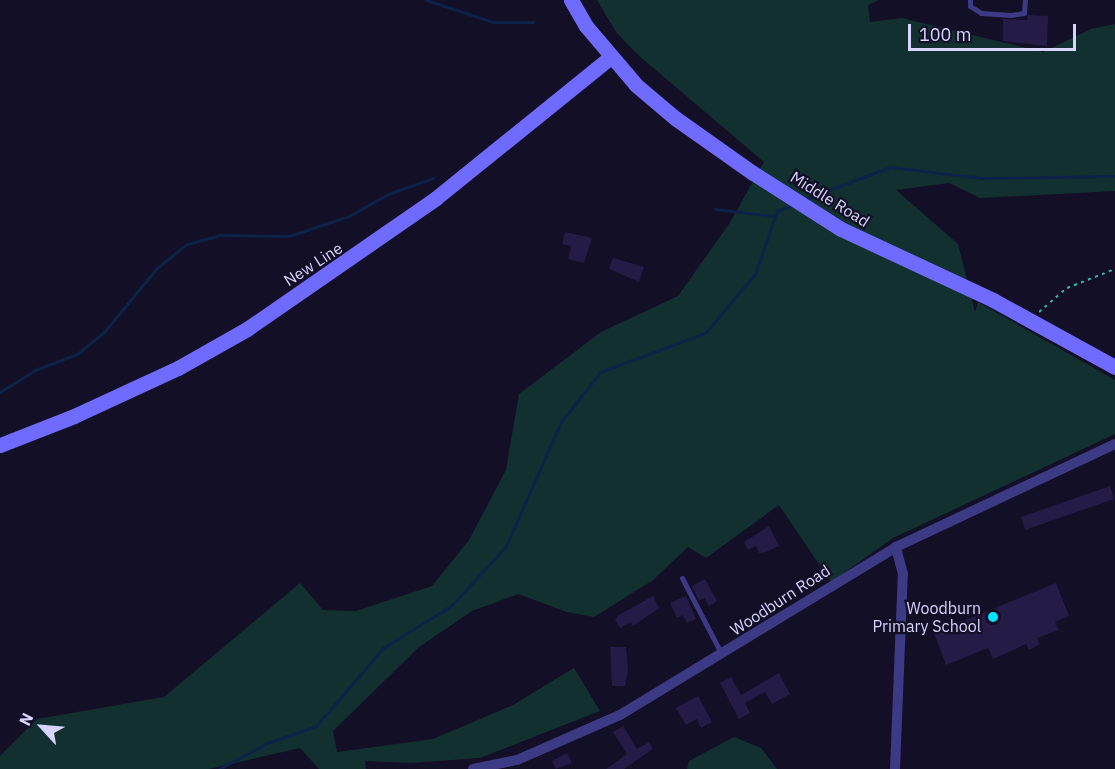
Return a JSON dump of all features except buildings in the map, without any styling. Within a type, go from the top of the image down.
[{"type":"main road","name":"Middle Road","points":[[571,0],[611,57],[675,118],[816,214],[878,249],[1033,323],[1115,367]]},
{"type":"main road","name":"New Line","points":[[0,445],[74,416],[178,368],[246,329],[436,198],[611,57]]},
{"type":"street","name":"Woodburn Road","points":[[473,769],[517,760],[620,715],[896,547],[981,504],[1102,452],[1115,444]]},
{"type":"street","points":[[895,769],[903,574],[896,547]]},
{"type":"lane","points":[[970,0],[975,11],[1011,15],[1024,13],[1025,0]]},
{"type":"lane","points":[[682,578],[722,654]]},
{"type":"path","points":[[1033,323],[1053,296],[1115,269]]},
{"type":"green space","points":[[597,0],[879,0],[868,5],[870,22],[902,18],[1043,52],[1091,29],[1115,24],[1115,191],[980,198],[949,183],[896,190],[958,244],[975,312],[978,302],[1115,380],[1115,434],[893,538],[831,582],[779,505],[706,558],[688,547],[653,580],[594,617],[567,612],[518,594],[472,611],[419,647],[333,731],[337,752],[433,739],[513,705],[574,668],[600,711],[480,758],[411,763],[365,761],[366,769],[319,769],[300,748],[209,769],[0,769],[0,756],[37,719],[164,697],[300,583],[323,610],[356,611],[432,586],[469,540],[506,470],[519,394],[601,332],[678,296],[729,224],[764,162],[638,55],[616,32]]},
{"type":"green space","points":[[734,737],[761,748],[777,769],[687,769],[689,761]]},
{"type":"waterway","points":[[426,0],[493,22],[533,22]]},
{"type":"waterway","points":[[805,199],[890,167],[981,178],[1115,176]]},
{"type":"waterway","points":[[0,392],[35,370],[77,354],[104,332],[157,268],[187,244],[220,235],[289,236],[349,216],[388,194],[433,178]]},
{"type":"waterway","points":[[219,769],[267,743],[316,726],[383,648],[452,605],[506,546],[561,422],[600,372],[705,333],[755,274],[777,211],[794,204]]},
{"type":"waterway","points":[[715,209],[775,216]]},
{"type":"place","name":"Woodburn Primary School","points":[[993,617]]}]
